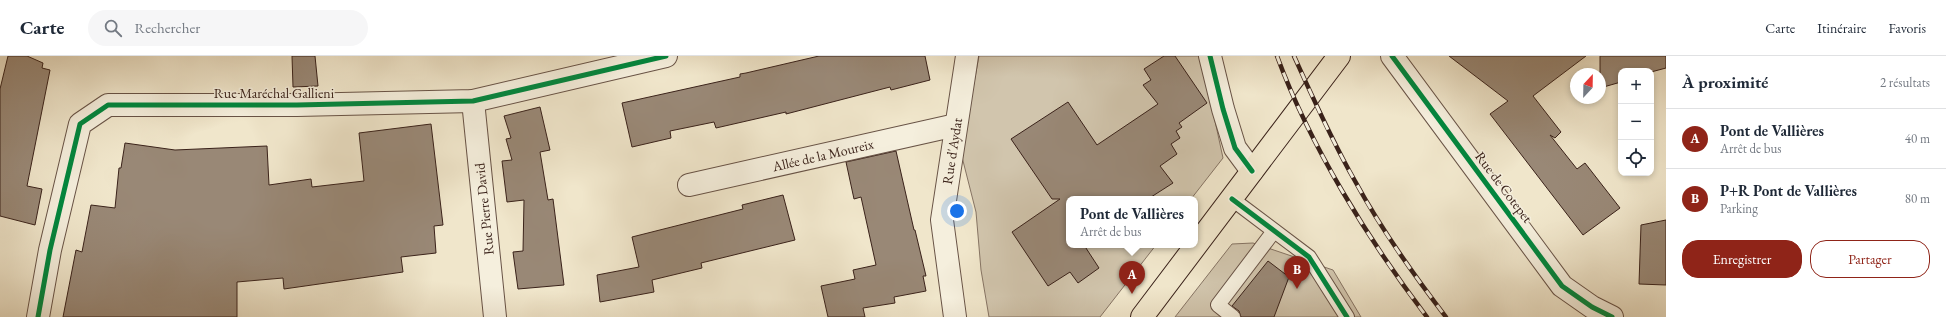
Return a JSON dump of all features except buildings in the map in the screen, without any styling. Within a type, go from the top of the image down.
[{"type":"main road","points":[[1198,244],[1339,56]]},
{"type":"main road","points":[[1142,317],[1195,248]]},
{"type":"street","name":"Rue Maréchal Gallieni","points":[[38,317],[50,250],[80,124],[108,105],[297,105],[473,101],[666,56]]},
{"type":"street","name":"Rue d'Aydat","points":[[955,317],[942,220],[967,56]]},
{"type":"street","points":[[1210,56],[1223,109],[1235,148],[1252,171]]},
{"type":"street","name":"Rue de Cotepet","points":[[1394,57],[1562,286],[1592,307],[1612,317]]},
{"type":"street","name":"Rue Pierre David","points":[[473,101],[495,317]]},
{"type":"street","name":"Allée de la Moureix","points":[[689,185],[956,125]]},
{"type":"lane","points":[[1232,199],[1309,257],[1347,317]]},
{"type":"lane","points":[[1233,317],[1218,305],[1274,231]]},
{"type":"shaded area","points":[[979,56],[1201,56],[1223,158],[1193,196],[1066,196],[1066,248],[1154,248],[1100,317],[989,317],[981,270],[976,212],[961,153]]},
{"type":"shaded area","points":[[1253,243],[1333,270],[1361,317],[1175,317],[1232,244]]},
{"type":"railway","points":[[1277,56],[1306,124],[1343,192],[1384,257],[1427,317]]},
{"type":"railway","points":[[1294,56],[1331,135],[1365,199],[1398,251],[1446,317]]},
{"type":"cycle path","points":[[38,317],[50,250],[80,124],[108,105],[297,105],[473,101],[666,56]]},
{"type":"cycle path","points":[[1210,56],[1223,109],[1235,148],[1252,171]]},
{"type":"cycle path","points":[[1392,56],[1562,286],[1592,307],[1612,317]]},
{"type":"cycle path","points":[[1232,199],[1309,257],[1347,317]]},
{"type":"place","name":"P+R Pont de Vallières","points":[[1297,289]]},
{"type":"place","name":"Pont de Vallières","points":[[1132,294]]}]
